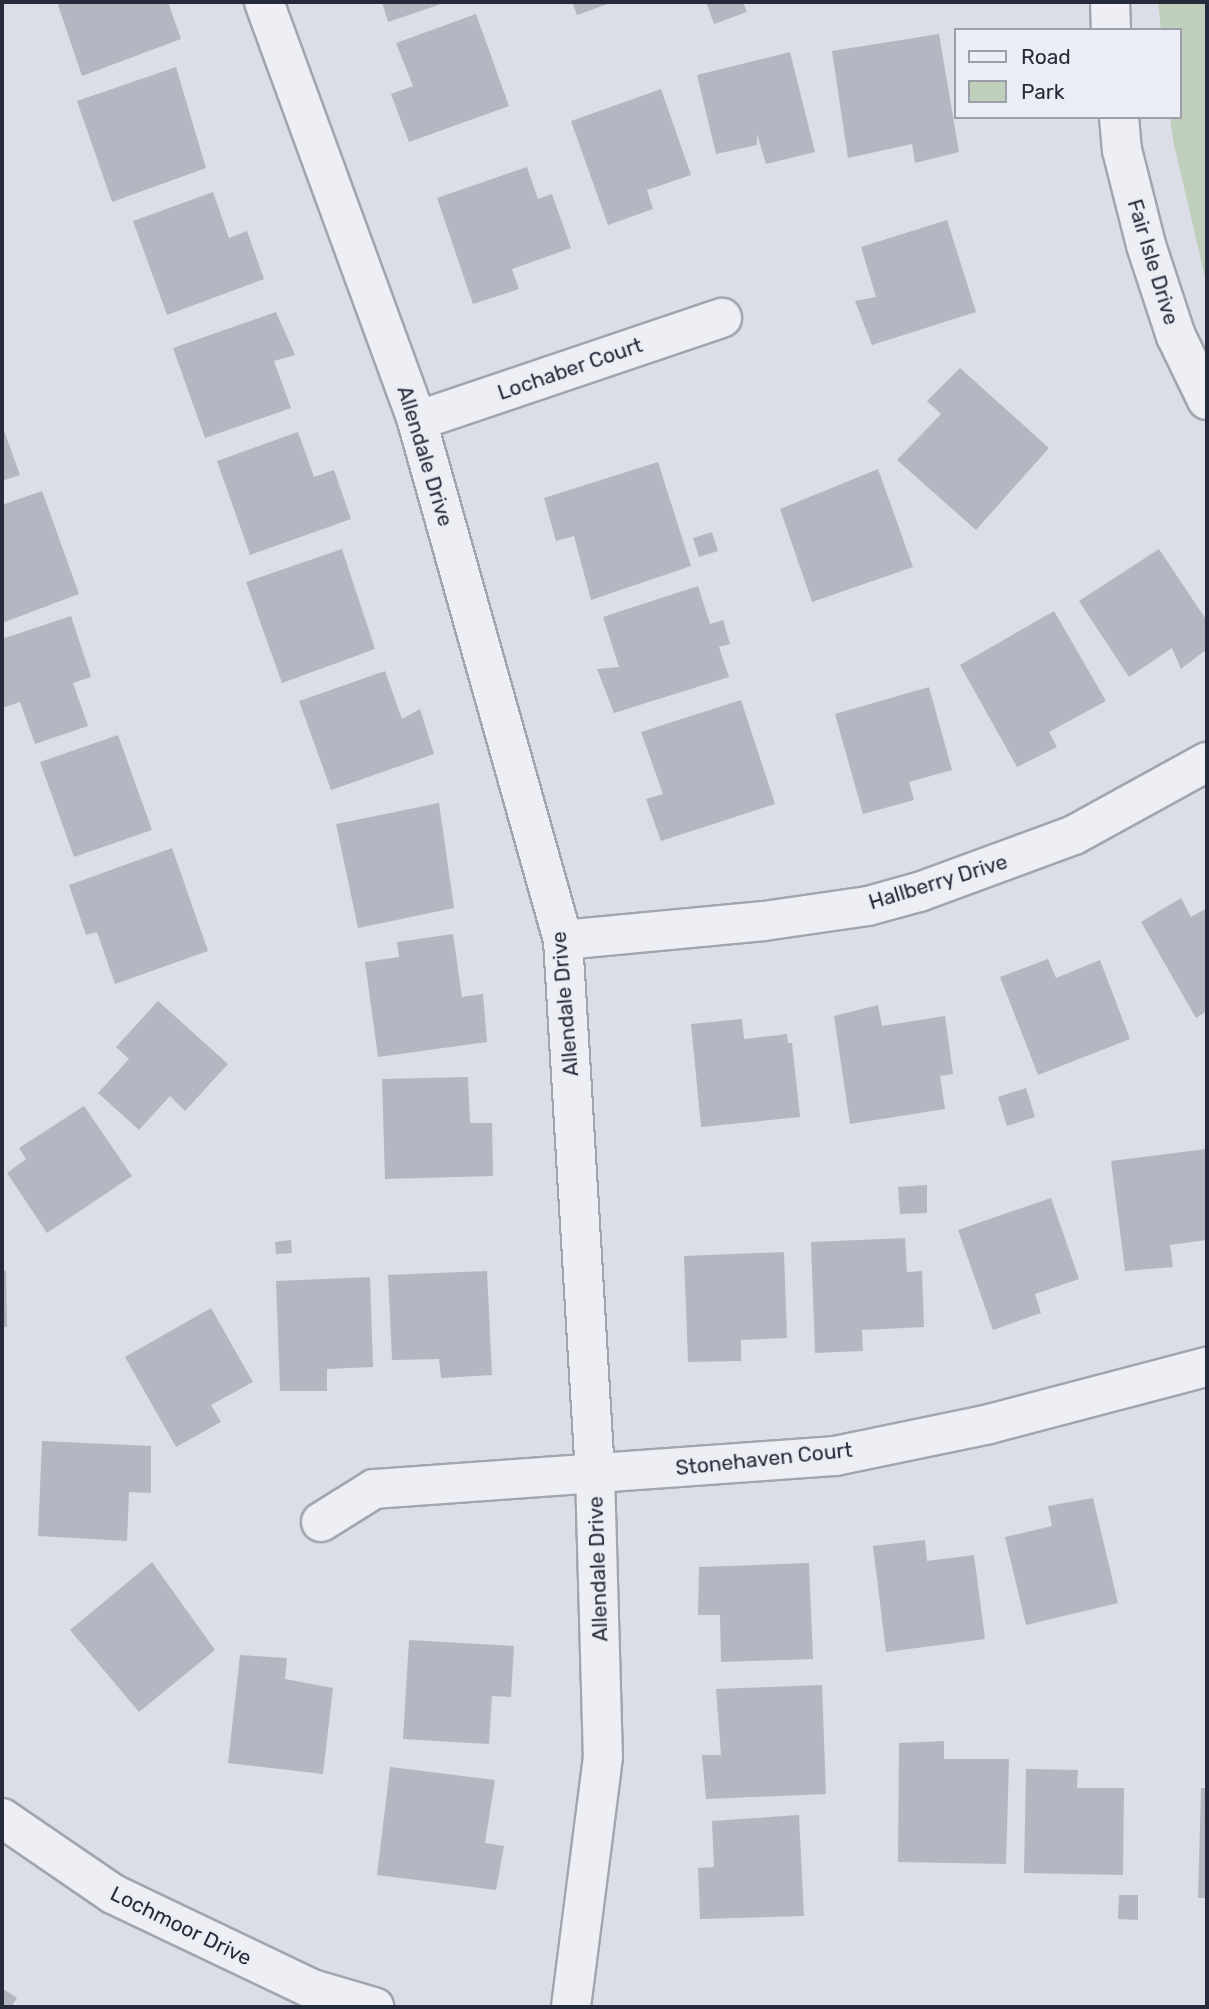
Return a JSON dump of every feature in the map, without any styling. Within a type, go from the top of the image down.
[{"type":"street","name":"Allendale Drive","points":[[264,2],[417,421],[564,940],[595,1474],[603,1757],[571,2007]]},
{"type":"street","points":[[1110,2],[1111,28]]},
{"type":"street","name":"Fair Isle Drive","points":[[1119,119],[1122,150],[1146,245],[1176,336],[1207,400]]},
{"type":"street","name":"Lochaber Court","points":[[417,421],[722,318]]},
{"type":"street","name":"Hallberry Drive","points":[[564,940],[764,921],[868,906],[919,892],[1074,835],[1207,762]]},
{"type":"street","name":"Stonehaven Court","points":[[321,1521],[374,1489],[835,1455],[989,1424],[1207,1367]]},
{"type":"street","name":"Lochmoor Drive","points":[[2,1818],[113,1894],[312,1989],[374,2007]]},
{"type":"green space","points":[[1158,2],[1207,2],[1207,286],[1170,119],[1181,119],[1181,28],[1161,28]]},
{"type":"building","points":[[57,2],[168,2],[181,39],[82,76]]},
{"type":"building","points":[[382,2],[447,2],[388,22]]},
{"type":"building","points":[[572,2],[613,2],[577,15]]},
{"type":"building","points":[[706,2],[743,2],[747,12],[714,24]]},
{"type":"building","points":[[476,14],[509,106],[409,142],[391,94],[413,86],[396,43]]},
{"type":"building","points":[[939,34],[959,152],[915,163],[912,144],[848,158],[832,51]]},
{"type":"building","points":[[790,52],[815,152],[766,164],[757,134],[757,145],[716,154],[697,75]]},
{"type":"building","points":[[176,67],[206,168],[112,202],[77,101]]},
{"type":"building","points":[[661,89],[691,175],[647,190],[653,209],[608,225],[571,121]]},
{"type":"building","points":[[527,167],[538,199],[552,194],[571,248],[512,269],[519,289],[473,304],[437,198]]},
{"type":"building","points":[[213,192],[229,238],[247,231],[264,279],[167,315],[133,221]]},
{"type":"building","points":[[947,220],[976,312],[872,345],[855,301],[876,297],[861,247]]},
{"type":"building","points":[[276,312],[295,355],[274,361],[291,408],[205,438],[173,348]]},
{"type":"building","points":[[960,368],[1049,448],[976,530],[897,460],[941,414],[927,401]]},
{"type":"building","points":[[2,425],[20,475],[2,481]]},
{"type":"building","points":[[298,432],[314,477],[334,470],[351,519],[250,555],[217,461]]},
{"type":"building","points":[[658,462],[691,566],[591,600],[574,536],[556,541],[544,498]]},
{"type":"building","points":[[878,469],[913,567],[812,602],[780,509]]},
{"type":"building","points":[[42,491],[79,594],[2,623],[2,505]]},
{"type":"building","points":[[712,532],[718,551],[699,557],[693,538]]},
{"type":"building","points":[[342,549],[375,649],[282,683],[246,582]]},
{"type":"building","points":[[1159,549],[1207,621],[1207,649],[1181,669],[1172,648],[1129,677],[1079,601]]},
{"type":"building","points":[[698,586],[710,624],[723,620],[730,644],[719,647],[729,677],[614,713],[597,669],[619,667],[603,617]]},
{"type":"building","points":[[1054,611],[1106,701],[1049,732],[1057,747],[1017,767],[960,665]]},
{"type":"building","points":[[71,616],[91,677],[73,683],[88,726],[35,744],[20,702],[2,708],[2,639]]},
{"type":"building","points":[[385,671],[402,719],[420,709],[434,754],[331,790],[299,701]]},
{"type":"building","points":[[929,687],[952,770],[909,782],[914,800],[863,814],[835,714]]},
{"type":"building","points":[[741,700],[775,804],[661,841],[646,799],[663,794],[641,732]]},
{"type":"building","points":[[118,735],[152,830],[74,857],[40,762]]},
{"type":"building","points":[[439,803],[454,908],[358,928],[336,824]]},
{"type":"building","points":[[172,848],[208,951],[115,984],[97,932],[86,935],[69,885]]},
{"type":"building","points":[[1181,898],[1191,917],[1207,908],[1207,1011],[1196,1018],[1141,922]]},
{"type":"building","points":[[453,934],[462,997],[483,994],[487,1042],[378,1057],[365,962],[399,957],[397,942]]},
{"type":"building","points":[[1048,959],[1056,978],[1100,960],[1130,1039],[1038,1075],[1000,977]]},
{"type":"building","points":[[158,1001],[228,1064],[185,1111],[170,1096],[139,1130],[98,1093],[129,1059],[116,1047]]},
{"type":"building","points":[[878,1005],[882,1026],[945,1016],[953,1074],[940,1076],[945,1109],[850,1124],[834,1016]]},
{"type":"building","points":[[742,1019],[744,1039],[787,1034],[788,1043],[792,1043],[800,1117],[701,1127],[691,1024]]},
{"type":"building","points":[[468,1077],[470,1123],[492,1123],[493,1176],[385,1179],[382,1079]]},
{"type":"building","points":[[1026,1088],[1035,1117],[1007,1126],[998,1097]]},
{"type":"building","points":[[84,1106],[132,1176],[47,1233],[7,1173],[26,1159],[19,1148]]},
{"type":"building","points":[[1206,1149],[1207,1240],[1170,1245],[1173,1267],[1125,1271],[1111,1161]]},
{"type":"building","points":[[927,1185],[927,1213],[900,1214],[898,1187]]},
{"type":"building","points":[[1051,1198],[1079,1279],[1035,1294],[1041,1313],[993,1330],[958,1230]]},
{"type":"building","points":[[905,1238],[907,1272],[922,1271],[924,1327],[862,1330],[863,1351],[815,1353],[811,1242]]},
{"type":"building","points":[[291,1240],[292,1253],[276,1254],[275,1242]]},
{"type":"building","points":[[784,1252],[787,1338],[741,1340],[741,1361],[688,1362],[684,1256]]},
{"type":"building","points":[[2,1271],[6,1271],[7,1327],[2,1327]]},
{"type":"building","points":[[487,1271],[492,1375],[441,1378],[439,1359],[392,1360],[388,1275]]},
{"type":"building","points":[[370,1277],[373,1367],[327,1369],[327,1391],[280,1391],[276,1281]]},
{"type":"building","points":[[211,1308],[253,1382],[211,1405],[221,1422],[176,1447],[125,1357]]},
{"type":"building","points":[[42,1441],[151,1446],[151,1493],[129,1492],[127,1541],[38,1536]]},
{"type":"building","points":[[1093,1498],[1118,1603],[1026,1625],[1005,1537],[1052,1526],[1048,1506]]},
{"type":"building","points":[[925,1540],[927,1561],[974,1555],[985,1639],[886,1652],[873,1546]]},
{"type":"building","points":[[152,1562],[215,1650],[139,1712],[70,1630]]},
{"type":"building","points":[[809,1563],[813,1659],[721,1662],[720,1615],[698,1615],[699,1567]]},
{"type":"building","points":[[409,1640],[514,1646],[511,1697],[492,1696],[489,1744],[403,1739]]},
{"type":"building","points":[[240,1655],[287,1658],[285,1679],[333,1688],[323,1774],[228,1763]]},
{"type":"building","points":[[822,1685],[826,1794],[706,1799],[702,1755],[721,1755],[716,1689]]},
{"type":"building","points":[[944,1741],[944,1759],[1009,1759],[1006,1864],[898,1862],[899,1743]]},
{"type":"building","points":[[390,1767],[495,1780],[485,1843],[504,1846],[496,1890],[377,1875]]},
{"type":"building","points":[[1026,1769],[1078,1770],[1077,1788],[1124,1788],[1123,1875],[1024,1873]]},
{"type":"building","points":[[1201,1788],[1207,1788],[1207,1898],[1198,1898]]},
{"type":"building","points":[[799,1815],[804,1916],[700,1919],[698,1868],[714,1867],[712,1821]]},
{"type":"building","points":[[1119,1895],[1138,1895],[1138,1920],[1118,1919]]},
{"type":"building","points":[[2,1988],[17,1998],[11,2007],[2,2007]]}]
